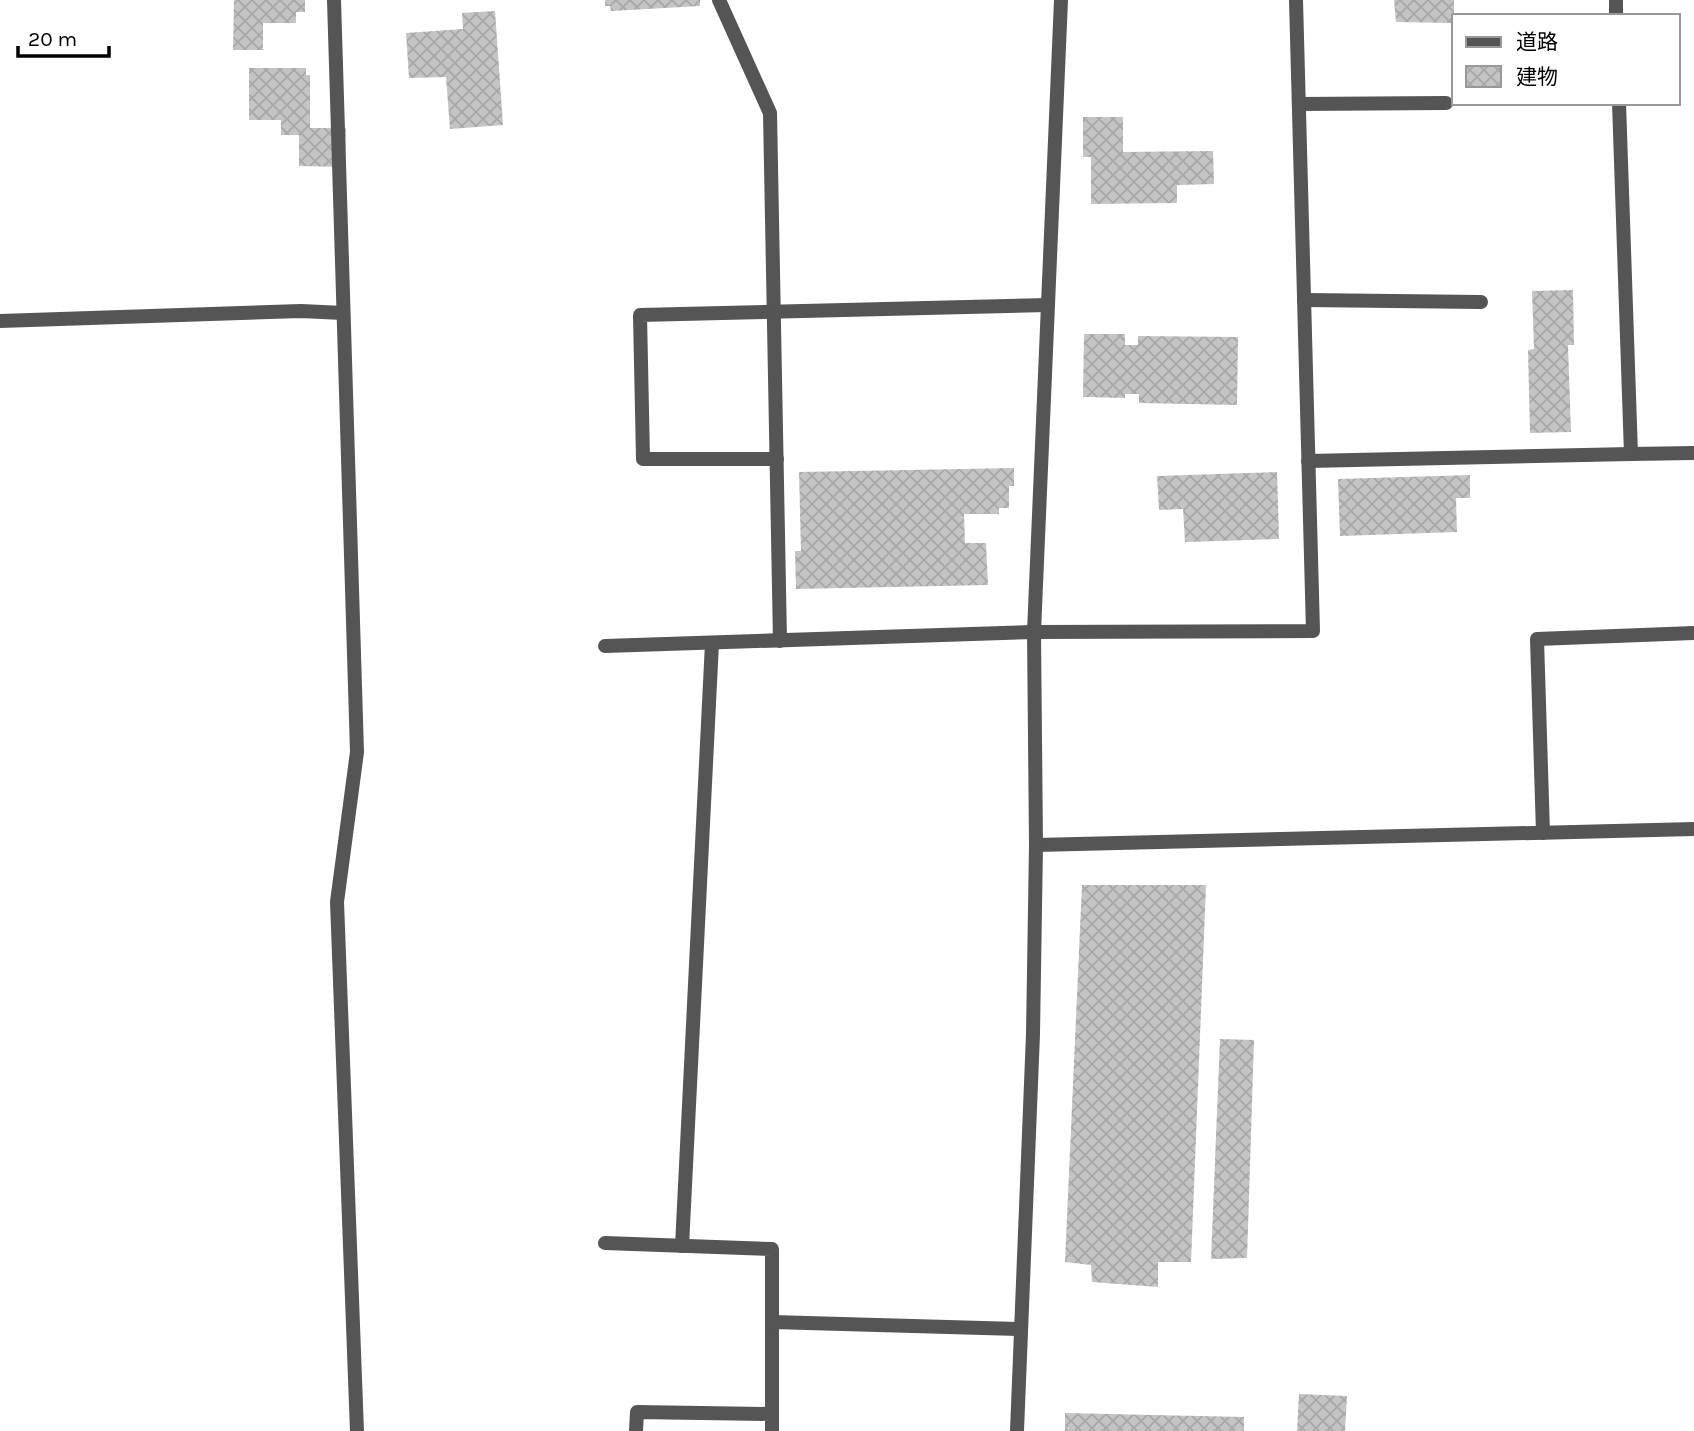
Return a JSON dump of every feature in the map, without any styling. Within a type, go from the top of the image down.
[{"type":"street","points":[[334,0],[357,752],[337,902],[357,1431]]},
{"type":"street","points":[[719,0],[770,113],[780,640]]},
{"type":"street","points":[[1017,1431],[1032,1034],[1036,845],[1034,632],[1061,0]]},
{"type":"street","points":[[605,646],[1034,632],[1312,631],[1296,0]]},
{"type":"street","points":[[1299,104],[1446,103]]},
{"type":"street","points":[[1619,105],[1631,454]]},
{"type":"street","points":[[1304,300],[1481,302]]},
{"type":"street","points":[[777,459],[643,459],[640,315],[1048,305]]},
{"type":"street","points":[[0,321],[301,311],[343,313]]},
{"type":"street","points":[[1308,461],[1694,453]]},
{"type":"street","points":[[1543,833],[1538,639],[1694,633]]},
{"type":"street","points":[[682,1246],[712,643]]},
{"type":"street","points":[[1036,845],[1694,829]]},
{"type":"street","points":[[605,1243],[772,1249],[772,1431]]},
{"type":"street","points":[[772,1322],[1021,1329]]},
{"type":"street","points":[[636,1431],[637,1412],[772,1414]]},
{"type":"building","points":[[234,0],[305,0],[305,12],[296,12],[296,23],[263,23],[263,50],[233,50]]},
{"type":"building","points":[[605,0],[700,0],[700,6],[611,11],[610,6],[605,6]]},
{"type":"building","points":[[1394,0],[1454,0],[1452,23],[1396,22]]},
{"type":"building","points":[[495,11],[503,125],[450,129],[446,77],[409,78],[406,33],[463,29],[462,13]]},
{"type":"building","points":[[249,68],[306,68],[306,75],[310,75],[310,128],[346,128],[345,167],[299,166],[299,135],[281,135],[281,120],[249,120]]},
{"type":"building","points":[[1083,117],[1123,117],[1123,152],[1213,151],[1214,184],[1177,185],[1177,203],[1091,204],[1091,157],[1083,157]]},
{"type":"building","points":[[1573,290],[1574,345],[1568,345],[1571,432],[1530,433],[1528,350],[1534,349],[1532,291]]},
{"type":"building","points":[[1084,334],[1125,334],[1125,345],[1138,345],[1138,336],[1238,337],[1237,405],[1139,403],[1139,394],[1125,394],[1125,398],[1083,397]]},
{"type":"building","points":[[1014,468],[1014,486],[1009,486],[1009,508],[999,508],[999,514],[964,514],[965,543],[986,543],[988,585],[796,589],[795,551],[801,551],[799,472]]},
{"type":"building","points":[[1277,472],[1279,539],[1185,542],[1183,509],[1159,510],[1157,476]]},
{"type":"building","points":[[1470,475],[1470,498],[1456,498],[1457,532],[1340,536],[1338,479]]},
{"type":"building","points":[[1082,885],[1206,885],[1191,1262],[1158,1262],[1158,1287],[1092,1282],[1091,1265],[1065,1262]]},
{"type":"building","points":[[1220,1039],[1254,1040],[1247,1258],[1211,1259]]},
{"type":"building","points":[[1299,1394],[1347,1396],[1345,1431],[1297,1431]]},
{"type":"building","points":[[1065,1413],[1244,1417],[1244,1431],[1065,1431]]}]
